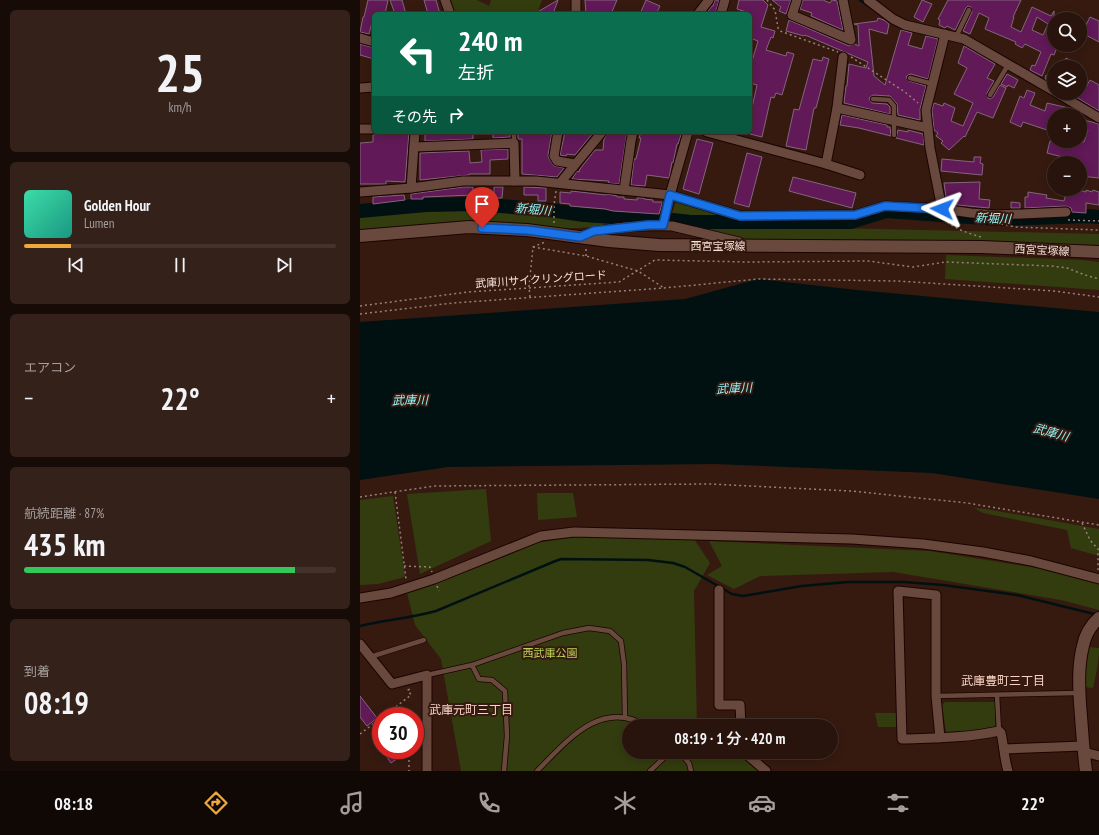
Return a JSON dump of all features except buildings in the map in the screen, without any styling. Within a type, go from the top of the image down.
[{"type":"main road","name":"西宮宝塚線","points":[[360,236],[469,227],[527,230],[610,242],[659,245],[878,245],[981,247],[1099,252]]},
{"type":"main road","name":"西宮宝塚線","points":[[1078,252],[1099,256]]},
{"type":"main road","points":[[1086,771],[1083,749],[1079,674],[1082,647],[1086,635],[1093,623],[1099,618]]},
{"type":"street","points":[[445,0],[449,12]]},
{"type":"street","points":[[576,0],[576,12]]},
{"type":"street","points":[[700,12],[709,0]]},
{"type":"street","points":[[722,12],[725,0]]},
{"type":"street","points":[[796,0],[792,15],[851,40],[843,0]]},
{"type":"street","points":[[868,0],[893,19],[905,25],[964,39],[1047,87]]},
{"type":"street","points":[[943,213],[930,148],[926,110],[945,34]]},
{"type":"street","points":[[360,38],[372,41]]},
{"type":"street","points":[[826,164],[837,108],[843,56]]},
{"type":"street","points":[[360,88],[372,87]]},
{"type":"street","points":[[1069,100],[1099,118]]},
{"type":"street","points":[[837,108],[928,128]]},
{"type":"street","points":[[360,129],[372,129]]},
{"type":"street","points":[[411,188],[415,134]]},
{"type":"street","points":[[558,134],[554,156],[557,162],[575,164]]},
{"type":"street","points":[[559,183],[600,134]]},
{"type":"street","points":[[624,190],[633,134]]},
{"type":"street","points":[[663,225],[687,134]]},
{"type":"street","points":[[714,134],[826,164],[860,175]]},
{"type":"street","points":[[414,147],[514,143],[515,181]]},
{"type":"street","points":[[360,192],[411,188],[463,181],[515,181],[559,183],[670,195],[740,216],[855,215],[885,206],[943,213],[996,215],[1066,212]]},
{"type":"street","points":[[580,237],[594,231],[648,225],[663,225],[756,246]]},
{"type":"street","points":[[360,598],[391,593],[434,579],[541,536],[574,532],[844,539],[923,544],[990,553],[1031,561],[1098,578]]},
{"type":"street","points":[[719,590],[719,705],[740,705],[741,719]]},
{"type":"street","points":[[940,738],[936,696],[936,595],[898,591],[902,739],[940,738],[978,736],[999,731],[1001,733],[1004,757],[1008,771]]},
{"type":"street","points":[[360,644],[392,684],[426,675],[426,771]]},
{"type":"street","points":[[1004,749],[1083,749],[1099,756]]},
{"type":"street","points":[[752,759],[766,771]]},
{"type":"lane","points":[[956,37],[969,10]]},
{"type":"lane","points":[[990,95],[1008,65]]},
{"type":"lane","points":[[910,78],[933,84]]},
{"type":"lane","points":[[873,99],[889,100],[894,106],[894,135]]},
{"type":"lane","points":[[514,134],[514,143]]},
{"type":"lane","points":[[426,675],[472,665],[563,633],[589,628],[610,631],[621,641],[624,664],[624,716]]},
{"type":"lane","points":[[370,657],[424,640]]},
{"type":"lane","points":[[472,665],[480,679],[492,680],[505,691],[507,736],[504,771]]},
{"type":"lane","points":[[936,696],[1080,693]]},
{"type":"lane","points":[[997,694],[999,731]]},
{"type":"lane","points":[[537,771],[576,732],[600,719],[624,716],[631,719]]},
{"type":"lane","points":[[650,771],[663,759]]},
{"type":"lane","points":[[685,759],[689,763],[691,771]]},
{"type":"path","points":[[554,224],[554,204],[559,183]]},
{"type":"path","points":[[943,213],[950,225],[969,234],[983,237]]},
{"type":"path","points":[[996,222],[1015,227],[1099,230]]},
{"type":"path","points":[[533,247],[546,242]]},
{"type":"path","points":[[533,247],[586,256],[638,271],[664,288]]},
{"type":"path","points":[[530,297],[529,287],[533,247]]},
{"type":"path","name":"武庫川サイクリングロード","points":[[360,306],[468,292],[620,282],[654,260],[747,262],[868,260],[913,267],[946,262],[1051,266],[1067,268],[1099,279]]},
{"type":"path","points":[[360,314],[453,303],[664,288],[758,279],[897,281],[1054,291],[1099,297]]},
{"type":"path","points":[[360,497],[434,486],[710,484],[851,491],[967,503],[1099,525]]},
{"type":"path","points":[[395,492],[406,577]]},
{"type":"path","points":[[1082,522],[1090,540],[1098,549],[1098,578]]},
{"type":"path","points":[[404,566],[430,567]]},
{"type":"path","points":[[397,707],[412,695],[408,690],[413,687]]},
{"type":"path","points":[[360,734],[372,725]]},
{"type":"path","points":[[409,759],[409,771]]},
{"type":"green space","points":[[449,0],[477,0],[489,6],[491,0],[542,0],[538,12],[452,12]]},
{"type":"green space","points":[[676,201],[751,226],[1099,234],[1099,245],[756,241],[691,227],[691,223],[708,224],[708,220],[671,217]]},
{"type":"green space","points":[[431,208],[554,213],[627,219],[627,224],[579,228],[360,233],[360,216]]},
{"type":"green space","points":[[946,255],[1082,260],[1099,262],[1099,290],[945,279]]},
{"type":"green space","points":[[486,489],[491,541],[420,574],[407,494]]},
{"type":"green space","points":[[537,493],[573,493],[577,517],[538,520]]},
{"type":"green space","points":[[393,496],[405,577],[378,584],[360,585],[360,500]]},
{"type":"green space","points":[[974,508],[1099,529],[1099,556],[1071,548],[1067,530],[983,513]]},
{"type":"green space","name":"西武庫公園","points":[[575,537],[694,539],[710,563],[694,591],[697,719],[622,719],[622,759],[745,759],[758,771],[461,771],[441,659],[415,625],[407,593],[429,586],[536,543]]},
{"type":"green space","points":[[709,541],[930,551],[1056,571],[1099,581],[1099,610],[1061,600],[893,572],[760,576],[734,589],[707,575],[722,566]]},
{"type":"green space","points":[[1088,647],[1099,648],[1098,663],[1093,688],[1084,687],[1084,672]]},
{"type":"green space","points":[[945,702],[995,702],[995,728],[947,734],[942,705]]},
{"type":"green space","points":[[875,713],[896,713],[897,727],[878,727]]},
{"type":"water","name":"武庫川","points":[[758,279],[857,290],[1099,312],[1099,499],[932,473],[714,464],[448,467],[360,480],[360,322],[685,299]]},
{"type":"waterway","points":[[860,0],[867,5]]},
{"type":"waterway","name":"新堀川","points":[[360,211],[426,205],[475,204],[550,210],[584,215],[658,220]]},
{"type":"waterway","name":"新堀川","points":[[673,220],[691,222],[851,222],[886,211],[998,219],[1087,216],[1099,217]]},
{"type":"waterway","points":[[360,626],[436,611],[561,559],[648,560],[673,563],[685,567],[732,594],[743,596],[802,586],[848,582],[904,582],[943,585],[1017,595],[1094,614]]},
{"type":"district","name":"武庫豊町三丁目","points":[[1003,680]]},
{"type":"district","name":"武庫元町三丁目","points":[[471,709]]},
{"type":"route","points":[[482,228],[507,228],[580,237],[594,231],[648,225],[663,225],[670,195],[740,216],[855,215],[885,206],[942,209]]}]
